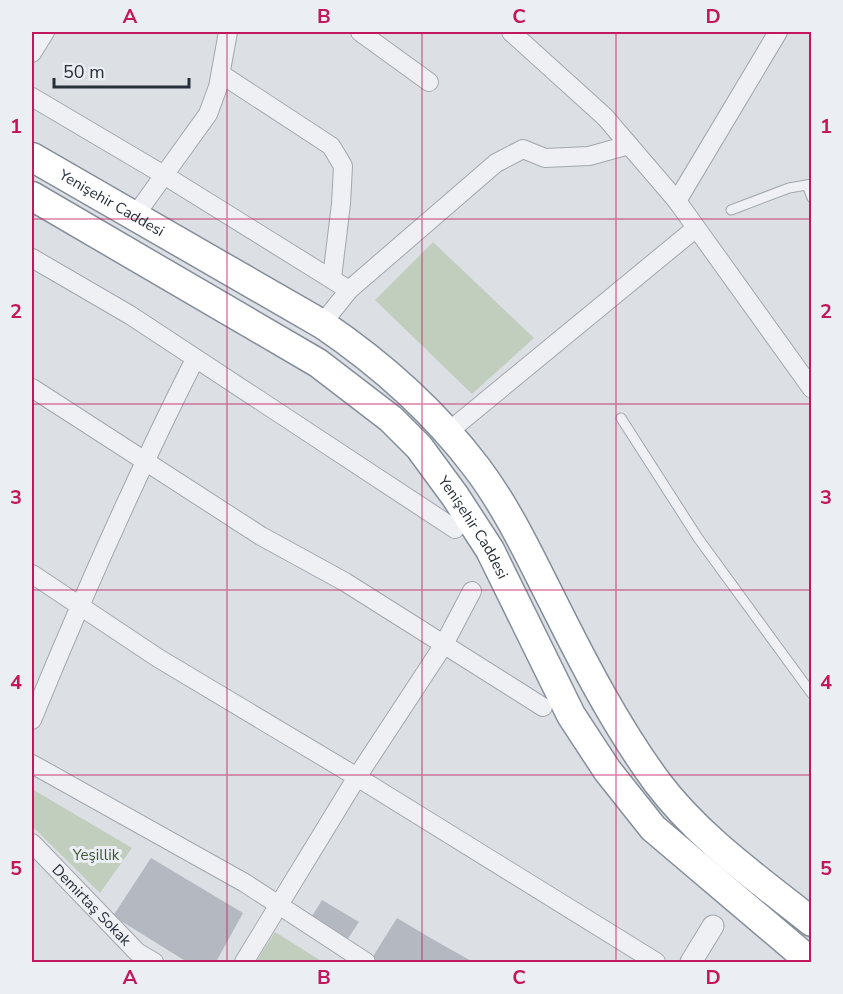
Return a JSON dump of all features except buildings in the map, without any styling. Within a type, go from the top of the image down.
[{"type":"highway","name":"Yenişehir Caddesi","points":[[32,158],[322,324],[366,354],[448,432],[478,469],[517,530],[613,717],[658,784],[697,826],[735,861],[812,921]]},
{"type":"highway","name":"Yenişehir Caddesi","points":[[32,196],[318,363],[391,419],[419,447],[455,496],[490,550],[571,715],[607,770],[653,828],[811,963]]},
{"type":"street","points":[[32,53],[45,32]]},
{"type":"street","points":[[134,217],[208,114],[221,74],[228,32]]},
{"type":"street","points":[[360,32],[429,82]]},
{"type":"street","points":[[511,32],[605,117],[677,201],[812,389]]},
{"type":"street","points":[[677,201],[778,32]]},
{"type":"street","points":[[221,74],[331,146],[343,166],[332,278]]},
{"type":"street","points":[[32,98],[164,175],[349,290]]},
{"type":"street","points":[[322,324],[349,290],[496,163],[523,149],[545,158],[589,156],[629,145]]},
{"type":"street","points":[[448,432],[696,228]]},
{"type":"street","points":[[32,258],[130,315],[455,529]]},
{"type":"street","points":[[32,720],[79,605],[144,459],[195,359]]},
{"type":"street","points":[[32,388],[261,536],[345,582],[443,646],[543,707]]},
{"type":"street","points":[[32,574],[158,658],[357,777],[656,963]]},
{"type":"street","points":[[244,963],[357,777],[443,646],[472,591]]},
{"type":"street","points":[[32,764],[161,835],[278,905],[366,963]]},
{"type":"street","name":"Demirtaş Sokak","points":[[32,843],[137,952],[154,963]]},
{"type":"street","points":[[691,963],[713,926]]},
{"type":"lane","points":[[731,210],[789,188],[809,184],[812,198]]},
{"type":"lane","points":[[621,418],[698,538],[812,694]]},
{"type":"green space","points":[[433,242],[534,338],[472,394],[375,300]]},
{"type":"green space","name":"Yeşillik","points":[[32,789],[132,848],[100,893],[32,826]]},
{"type":"green space","points":[[275,932],[323,962],[256,962]]}]
